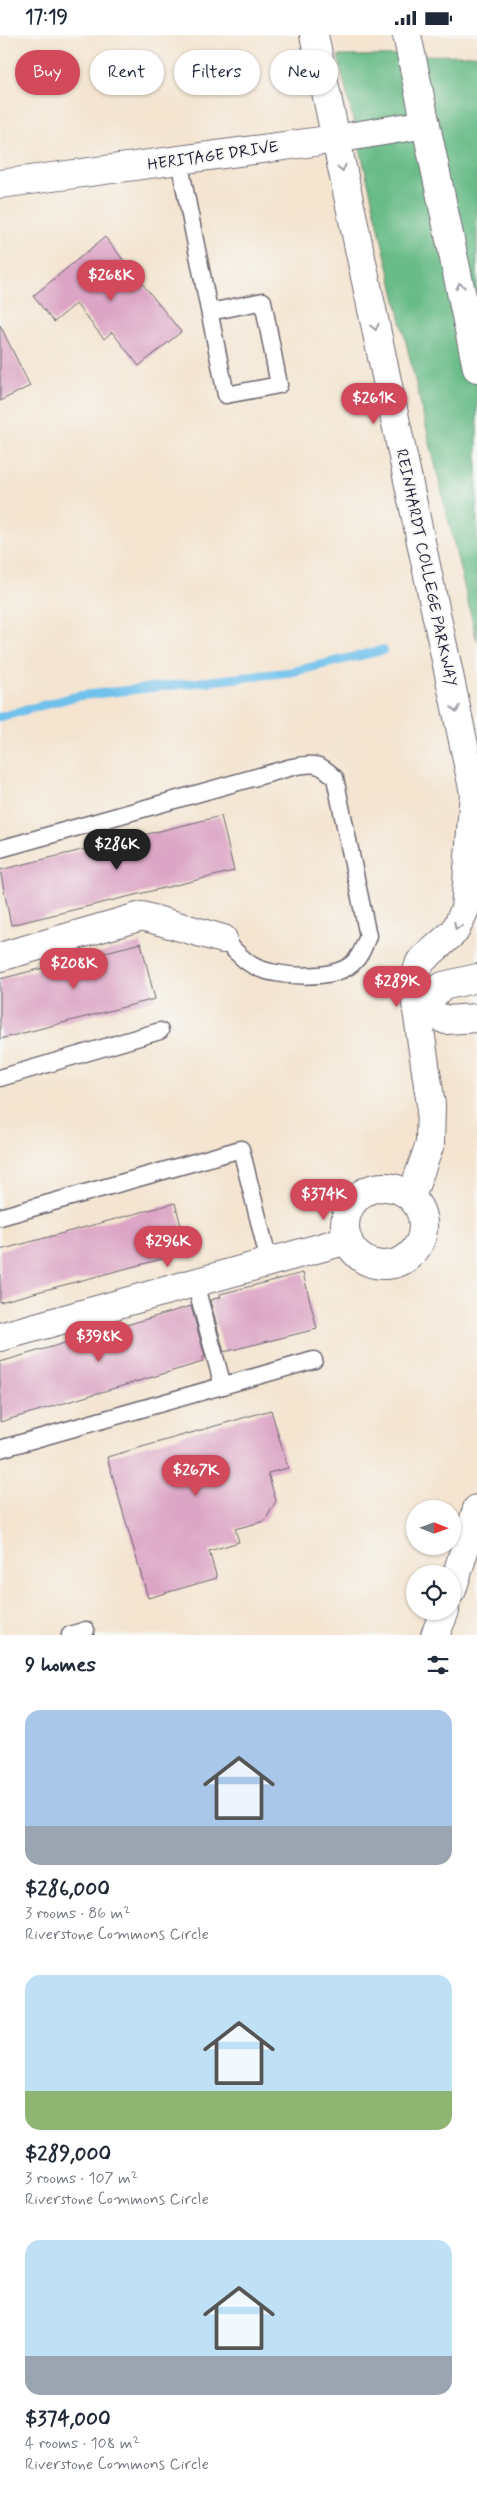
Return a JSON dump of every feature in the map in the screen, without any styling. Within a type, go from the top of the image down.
[{"type":"street","name":"REINHARDT COLLEGE PARKWAY","points":[[314,35],[475,799],[465,909],[455,931],[420,962],[413,983],[419,1008],[430,1105],[430,1144],[411,1197]]},
{"type":"street","points":[[407,35],[477,368]]},
{"type":"street","name":"HERITAGE DRIVE","points":[[0,184],[336,139],[426,124]]},
{"type":"street","points":[[0,957],[142,916],[223,939]]},
{"type":"street","points":[[477,978],[443,986],[419,1008],[446,1020],[477,1018]]},
{"type":"street","points":[[378,1187],[396,1188],[411,1197],[421,1211],[424,1229],[418,1245],[406,1258],[390,1265],[373,1263],[358,1254],[348,1240],[345,1223],[350,1206],[362,1193],[378,1187]]},
{"type":"street","points":[[0,1337],[348,1240]]},
{"type":"street","points":[[460,1565],[477,1509]]},
{"type":"street","points":[[435,1635],[441,1620]]},
{"type":"lane","points":[[179,160],[226,395],[279,385],[263,301],[210,311]]},
{"type":"lane","points":[[0,849],[292,767],[308,764],[324,766],[335,778],[368,937],[363,951],[352,965],[338,970],[317,975],[292,975],[252,965],[223,939]]},
{"type":"lane","points":[[0,1078],[160,1031]]},
{"type":"lane","points":[[0,1217],[241,1149],[269,1262]]},
{"type":"lane","points":[[195,1283],[223,1386]]},
{"type":"lane","points":[[0,1449],[314,1360]]},
{"type":"lane","points":[[70,1635],[86,1630]]},
{"type":"green space","points":[[477,55],[477,641],[338,56]]},
{"type":"building","points":[[105,237],[181,332],[139,366],[112,332],[104,339],[76,304],[54,322],[33,296]]},
{"type":"building","points":[[0,325],[30,386],[0,401]]},
{"type":"building","points":[[221,816],[234,871],[11,925],[0,870]]},
{"type":"building","points":[[141,943],[155,999],[0,1039],[0,979]]},
{"type":"building","points":[[175,1203],[188,1252],[0,1302],[0,1250]]},
{"type":"building","points":[[303,1273],[317,1329],[224,1352],[210,1300],[221,1297],[220,1294]]},
{"type":"building","points":[[191,1306],[205,1357],[202,1358],[203,1362],[0,1422],[0,1362]]},
{"type":"building","points":[[271,1410],[288,1468],[268,1473],[276,1501],[265,1521],[235,1529],[239,1542],[209,1551],[217,1578],[148,1598],[107,1457]]},
{"type":"waterway","points":[[0,717],[77,696],[291,672],[383,650]]}]
